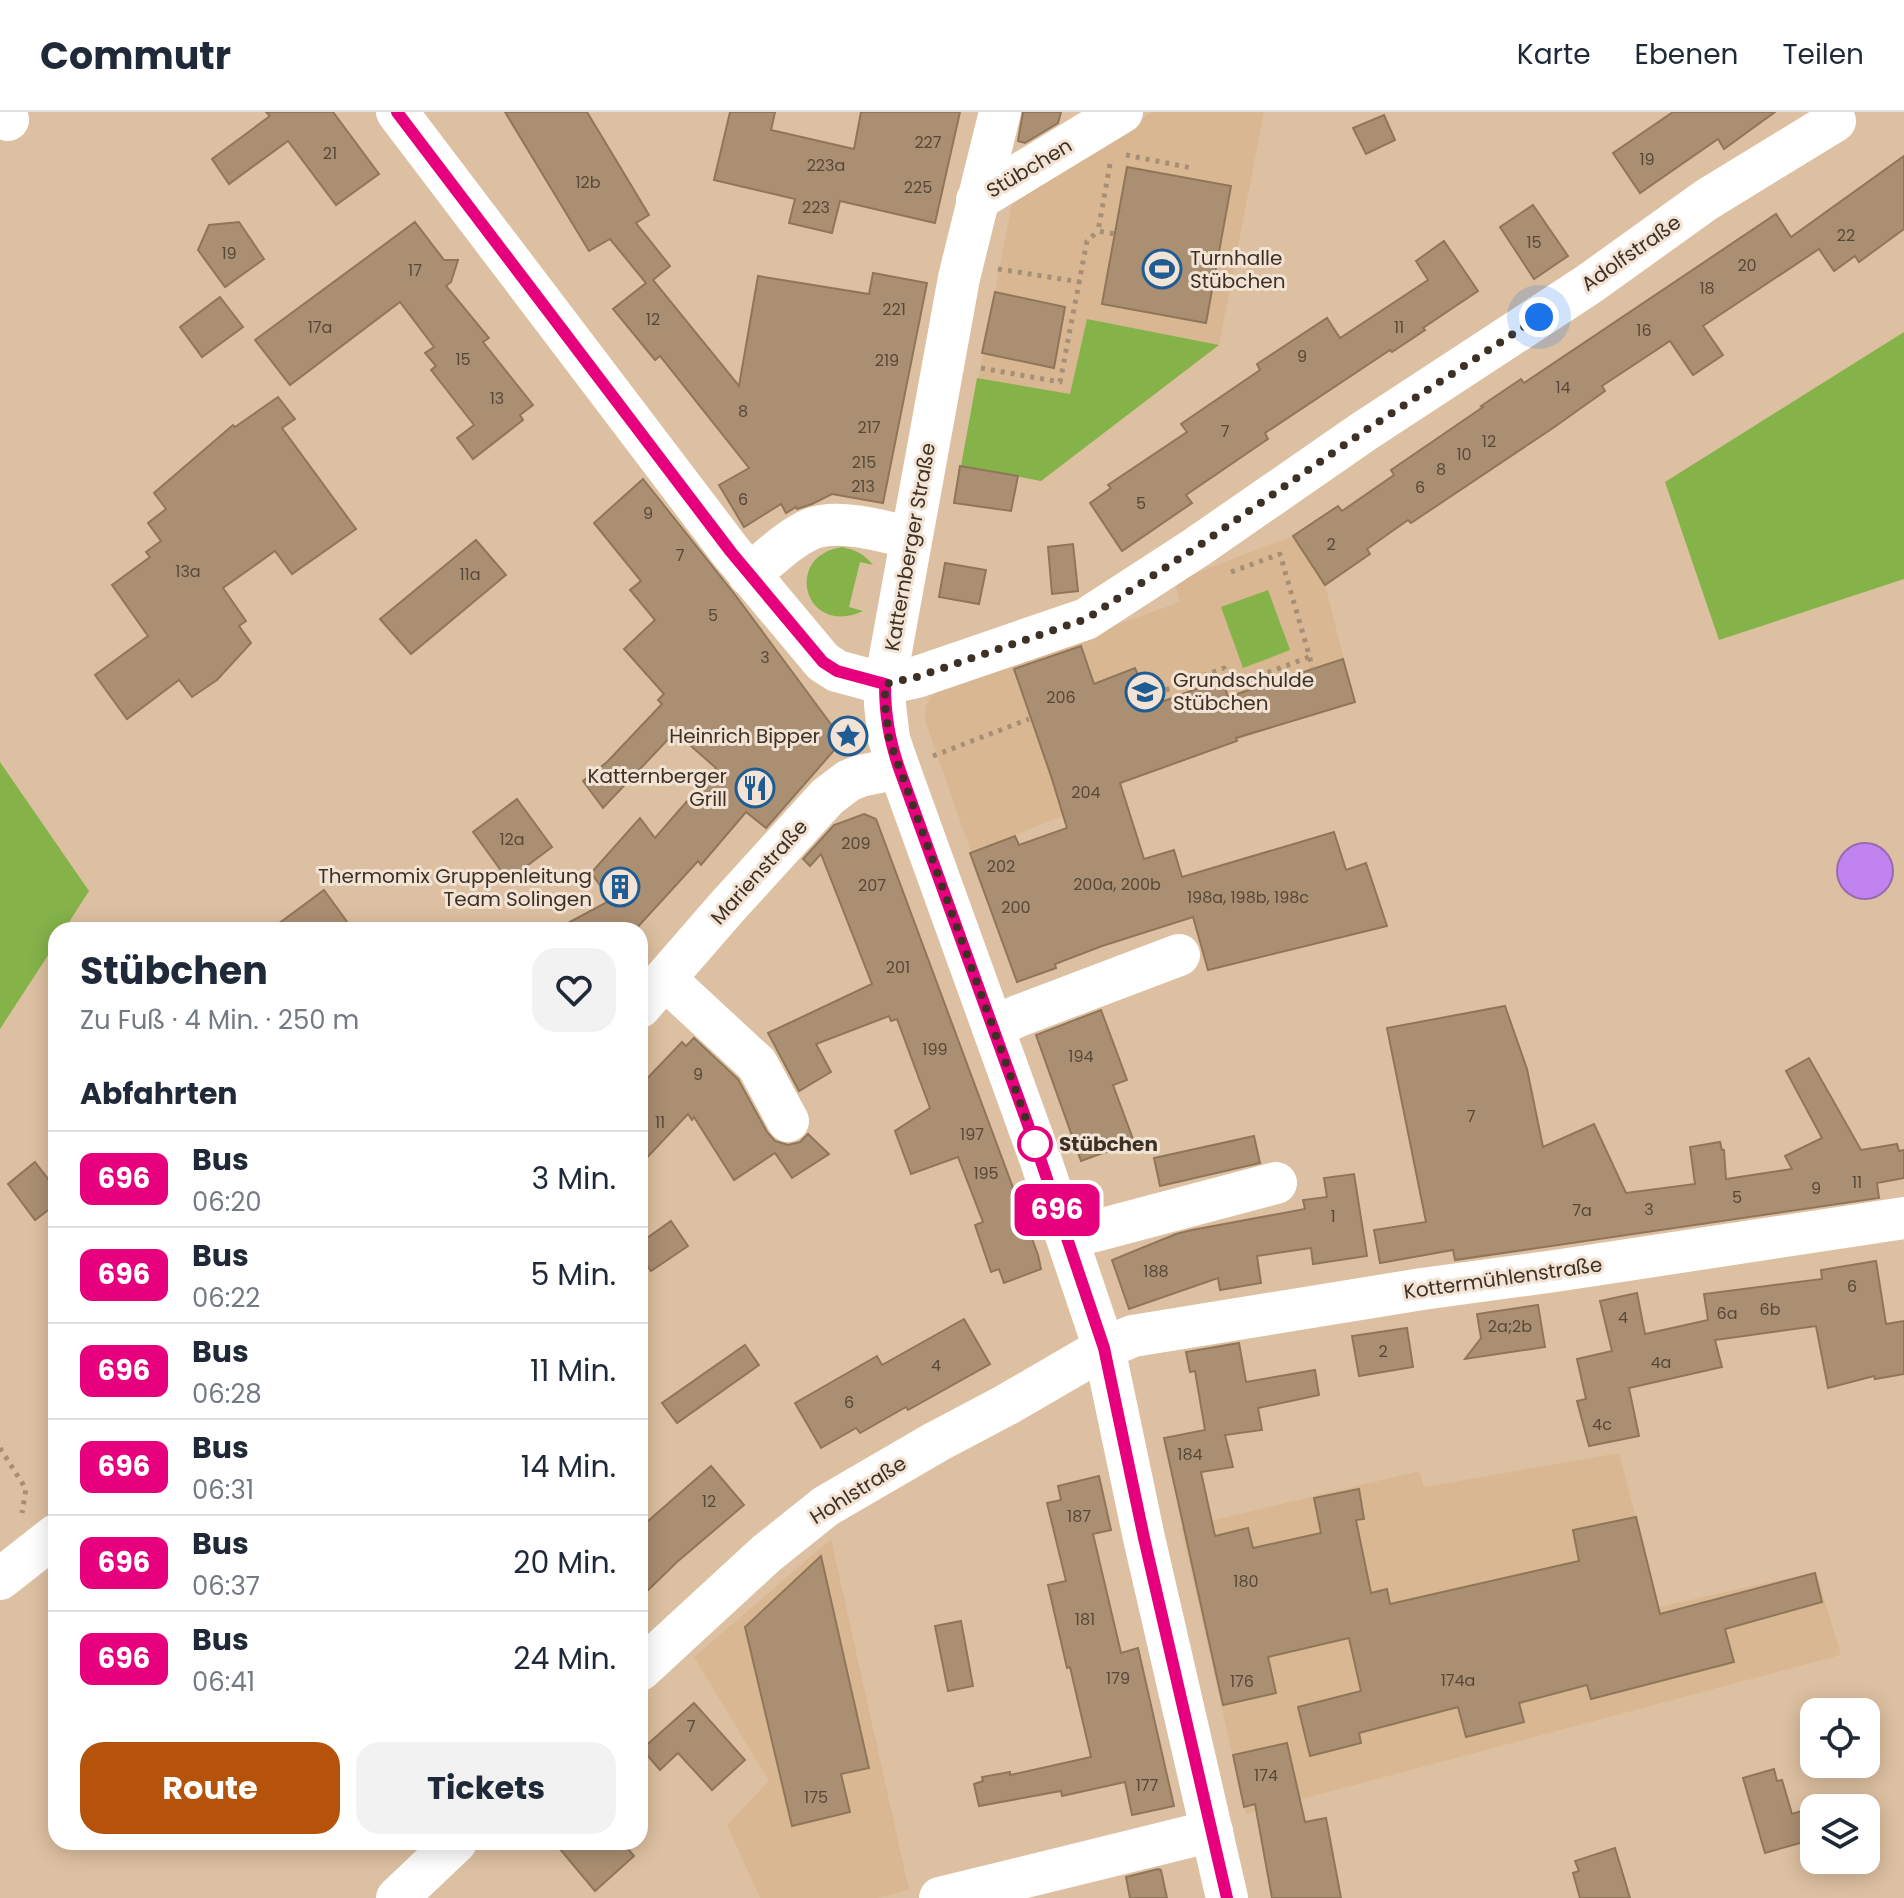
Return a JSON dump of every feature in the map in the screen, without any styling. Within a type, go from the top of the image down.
[{"type":"street","points":[[397,112],[749,575],[823,662],[837,671],[885,684]]},
{"type":"street","name":"Katternberger Straße","points":[[1000,112],[977,200],[943,362],[885,684],[889,739],[914,762],[993,1028],[1104,1348],[1144,1538],[1227,1898]]},
{"type":"street","name":"Stübchen","points":[[977,200],[1122,112]]},
{"type":"street","name":"Adolfstraße","points":[[885,684],[917,677],[1086,619],[1589,284],[1706,200],[1835,121]]},
{"type":"street","points":[[749,575],[791,541],[823,525],[863,528],[911,538]]},
{"type":"street","name":"Marienstraße","points":[[652,993],[827,797],[860,776],[914,762]]},
{"type":"street","points":[[993,1028],[1179,955]]},
{"type":"street","points":[[652,993],[757,1064],[788,1121]]},
{"type":"street","points":[[1067,1237],[1276,1183]]},
{"type":"street","name":"Kottermühlenstraße","points":[[1104,1348],[1133,1336],[1422,1289],[1904,1218]]},
{"type":"street","name":"Hohlstraße","points":[[648,1663],[767,1553],[826,1506],[1104,1348]]},
{"type":"street","points":[[7,1574],[48,1541]]},
{"type":"street","points":[[940,1898],[1212,1831]]},
{"type":"street","points":[[397,1898],[448,1850]]},
{"type":"path","points":[[943,362],[1060,382],[1087,241],[1098,231],[1113,152],[1192,168]]},
{"type":"path","points":[[1098,231],[1115,234]]},
{"type":"path","points":[[963,263],[1080,282]]},
{"type":"path","points":[[1221,576],[1280,554],[1313,669]]},
{"type":"path","points":[[1147,697],[1224,668],[1232,686],[1309,657]]},
{"type":"path","points":[[914,762],[1029,719]]},
{"type":"path","points":[[0,1448],[26,1489],[7,1574]]},
{"type":"shaded area","points":[[1152,112],[1264,112],[1219,345],[1041,481],[961,466],[1012,204]]},
{"type":"shaded area","name":"Grundschulde Stübchen","points":[[1293,536],[1325,585],[1355,702],[1277,726],[1114,786],[1063,816],[971,852],[925,720],[926,705],[931,697],[943,687],[1180,602],[1175,581]]},
{"type":"shaded area","points":[[1865,843],[1885,851],[1893,871],[1885,891],[1865,899],[1845,891],[1837,871],[1845,851]]},
{"type":"shaded area","points":[[1619,1453],[1659,1607],[1816,1572],[1841,1655],[1246,1814],[1181,1528],[1419,1471],[1424,1487]]},
{"type":"shaded area","points":[[831,1539],[909,1890],[878,1898],[760,1898],[727,1825],[769,1781],[694,1657]]},
{"type":"green space","points":[[1087,319],[1219,345],[1041,481],[961,466],[977,378],[1070,394]]},
{"type":"green space","points":[[1904,332],[1904,579],[1719,640],[1665,482]]},
{"type":"green space","points":[[842,547],[859,553],[873,565],[860,562],[849,607],[863,611],[843,616],[827,614],[815,605],[808,592],[807,578],[812,565],[823,553]]},
{"type":"green space","points":[[1268,590],[1290,650],[1243,668],[1221,607]]},
{"type":"green space","points":[[0,762],[89,891],[69,922],[48,922],[48,955],[0,1029]]},
{"type":"building","points":[[266,112],[333,112],[379,174],[336,205],[288,141],[229,184],[212,159],[270,116]]},
{"type":"building","points":[[505,112],[587,112],[649,215],[636,223],[670,266],[653,280],[739,386],[758,276],[869,294],[873,273],[927,283],[883,503],[832,494],[786,513],[781,504],[744,527],[719,485],[749,468],[660,356],[655,360],[613,309],[646,283],[610,239],[589,251]]},
{"type":"building","points":[[730,112],[775,112],[771,130],[854,149],[861,112],[960,112],[935,223],[840,201],[832,233],[789,223],[795,199],[714,180]]},
{"type":"building","points":[[1023,112],[1061,112],[1058,123],[1025,143],[1018,141]]},
{"type":"building","points":[[1673,112],[1775,112],[1724,149],[1718,139],[1640,193],[1613,153]]},
{"type":"building","points":[[1384,115],[1395,140],[1366,154],[1353,128]]},
{"type":"building","points":[[1904,156],[1904,229],[1859,262],[1855,256],[1834,271],[1819,249],[1703,326],[1723,355],[1693,375],[1670,341],[1602,386],[1605,391],[1553,428],[1411,523],[1408,520],[1367,549],[1370,554],[1325,585],[1293,536],[1338,506],[1342,511],[1394,475],[1391,470],[1481,406],[1521,379],[1524,383],[1776,214],[1791,237]]},
{"type":"building","name":"Turnhalle Stübchen","points":[[1127,167],[1231,186],[1206,323],[1102,304]]},
{"type":"building","points":[[1533,205],[1568,256],[1534,279],[1500,227]]},
{"type":"building","points":[[239,222],[264,259],[225,287],[198,250],[209,225]]},
{"type":"building","points":[[415,222],[444,260],[458,260],[451,282],[446,286],[489,338],[483,342],[533,405],[520,415],[523,420],[473,459],[457,438],[474,425],[431,370],[436,366],[425,353],[434,347],[400,302],[290,385],[255,340]]},
{"type":"building","points":[[1444,241],[1478,291],[1392,352],[1390,350],[1265,433],[1268,439],[1186,495],[1192,503],[1122,551],[1090,503],[1111,488],[1108,485],[1187,432],[1181,424],[1260,370],[1257,364],[1327,318],[1340,338],[1428,280],[1416,261]]},
{"type":"building","points":[[995,292],[1065,307],[1054,368],[982,353]]},
{"type":"building","points":[[220,297],[243,327],[202,357],[180,327]]},
{"type":"building","points":[[278,397],[295,419],[282,428],[356,529],[292,574],[275,551],[223,588],[246,621],[239,626],[251,643],[217,680],[192,697],[179,680],[127,719],[95,675],[148,636],[112,585],[150,557],[146,552],[161,541],[148,523],[166,509],[154,493],[233,425],[235,427]]},
{"type":"building","points":[[960,466],[1018,476],[1011,511],[954,503]]},
{"type":"building","points":[[643,479],[736,596],[836,731],[837,747],[766,828],[746,812],[701,865],[698,861],[642,922],[570,922],[611,900],[591,873],[640,818],[655,838],[716,768],[675,732],[603,808],[583,781],[607,762],[662,704],[658,700],[664,694],[624,649],[655,620],[630,590],[641,581],[594,523]]},
{"type":"building","points":[[476,540],[506,575],[411,654],[380,619]]},
{"type":"building","points":[[1073,544],[1078,591],[1052,594],[1048,547]]},
{"type":"building","points":[[945,563],[986,570],[979,604],[939,597]]},
{"type":"building","points":[[1081,646],[1094,684],[1135,668],[1151,706],[1222,679],[1228,697],[1343,659],[1355,702],[1236,738],[1237,741],[1120,783],[1144,859],[1174,850],[1182,877],[1334,832],[1346,870],[1366,863],[1387,926],[1208,970],[1193,917],[1102,946],[1017,982],[970,853],[1015,836],[1019,845],[1067,828],[1014,669]]},
{"type":"building","points":[[517,799],[552,847],[508,880],[473,832]]},
{"type":"building","points":[[864,814],[876,819],[1038,1255],[1041,1269],[1004,1283],[999,1269],[991,1272],[975,1225],[983,1222],[958,1157],[911,1174],[895,1131],[930,1108],[897,1019],[891,1021],[889,1016],[816,1044],[831,1072],[799,1091],[768,1033],[872,984],[821,854],[810,866],[803,859],[834,825]]},
{"type":"building","points":[[324,890],[347,922],[281,922]]},
{"type":"building","points":[[1505,1006],[1527,1069],[1543,1147],[1594,1124],[1626,1193],[1695,1184],[1690,1147],[1720,1142],[1724,1150],[1726,1179],[1792,1169],[1785,1156],[1822,1138],[1786,1071],[1809,1058],[1861,1150],[1897,1144],[1899,1151],[1904,1150],[1904,1178],[1877,1183],[1879,1198],[1455,1260],[1453,1250],[1380,1263],[1374,1230],[1426,1222],[1387,1028]]},
{"type":"building","points":[[1101,1010],[1127,1080],[1113,1085],[1134,1142],[1081,1161],[1036,1035]]},
{"type":"building","points":[[694,1038],[738,1079],[775,1141],[788,1145],[800,1142],[808,1134],[829,1154],[792,1178],[775,1153],[734,1180],[694,1117],[692,1120],[688,1114],[648,1156],[648,1078],[682,1042],[686,1046]]},
{"type":"building","points":[[1254,1136],[1260,1163],[1160,1186],[1154,1158]]},
{"type":"building","points":[[35,1162],[48,1179],[48,1210],[35,1220],[8,1184]]},
{"type":"building","points":[[1354,1174],[1367,1256],[1313,1264],[1311,1248],[1257,1256],[1261,1283],[1220,1290],[1218,1278],[1129,1309],[1112,1260],[1176,1234],[1305,1209],[1303,1200],[1327,1197],[1324,1178]]},
{"type":"building","points":[[671,1221],[688,1246],[651,1271],[648,1267],[648,1237]]},
{"type":"building","points":[[1876,1261],[1886,1324],[1904,1321],[1904,1374],[1875,1379],[1874,1376],[1828,1388],[1816,1326],[1715,1340],[1722,1367],[1629,1388],[1639,1436],[1589,1446],[1577,1401],[1586,1399],[1577,1359],[1612,1351],[1600,1301],[1637,1293],[1645,1334],[1708,1320],[1704,1294],[1822,1279],[1821,1270]]},
{"type":"building","points":[[1538,1305],[1545,1347],[1465,1359],[1481,1338],[1477,1314]]},
{"type":"building","points":[[964,1319],[990,1364],[908,1410],[906,1407],[860,1433],[856,1428],[821,1448],[795,1403],[877,1356],[882,1365]]},
{"type":"building","points":[[1407,1328],[1413,1367],[1359,1376],[1352,1336]]},
{"type":"building","points":[[1239,1343],[1246,1382],[1315,1370],[1319,1395],[1258,1408],[1262,1430],[1225,1435],[1233,1467],[1201,1472],[1215,1536],[1248,1528],[1253,1548],[1321,1533],[1314,1498],[1359,1489],[1364,1519],[1356,1520],[1371,1593],[1387,1589],[1390,1604],[1579,1561],[1573,1530],[1636,1517],[1660,1614],[1815,1573],[1822,1602],[1725,1629],[1734,1662],[1591,1699],[1587,1685],[1519,1703],[1524,1722],[1466,1737],[1458,1707],[1359,1733],[1361,1743],[1310,1756],[1298,1707],[1361,1691],[1349,1638],[1268,1657],[1276,1693],[1223,1705],[1164,1438],[1205,1430],[1195,1371],[1190,1372],[1186,1352]]},
{"type":"building","points":[[745,1345],[759,1365],[677,1423],[662,1403]]},
{"type":"building","points":[[711,1466],[744,1505],[648,1590],[648,1521]]},
{"type":"building","points":[[1099,1476],[1111,1530],[1093,1534],[1121,1653],[1138,1648],[1174,1806],[1132,1815],[1125,1782],[1062,1796],[1061,1791],[979,1806],[974,1784],[983,1781],[982,1777],[1010,1772],[1010,1775],[1091,1757],[1048,1585],[1066,1581],[1047,1503],[1061,1500],[1058,1486]]},
{"type":"building","points":[[821,1556],[869,1768],[841,1774],[850,1812],[792,1826],[745,1627]]},
{"type":"building","points":[[961,1621],[973,1686],[948,1691],[935,1626]]},
{"type":"building","points":[[694,1703],[745,1760],[712,1790],[678,1753],[660,1770],[648,1756],[648,1744]]},
{"type":"building","points":[[1287,1743],[1305,1822],[1326,1818],[1341,1898],[1272,1898],[1255,1804],[1244,1807],[1233,1755]]},
{"type":"building","points":[[1774,1769],[1777,1781],[1782,1780],[1792,1814],[1800,1811],[1800,1843],[1765,1853],[1743,1778]]},
{"type":"building","points":[[1615,1848],[1630,1898],[1580,1898],[1573,1873],[1579,1871],[1575,1861]]},
{"type":"building","points":[[561,1850],[629,1850],[634,1856],[595,1891]]},
{"type":"building","points":[[1161,1870],[1167,1898],[1130,1898],[1126,1877]]},
{"type":"bus line","name":"696","points":[[397,112],[731,552],[823,662],[837,671],[885,684],[889,739],[1040,1158],[1104,1348],[1144,1538],[1227,1898]]},
{"type":"place","name":"Turnhalle Stübchen","points":[[1162,269]]},
{"type":"place","name":"Grundschulde Stübchen","points":[[1145,692]]},
{"type":"place","name":"Heinrich Bipper","points":[[848,736]]},
{"type":"place","name":"Katternberger Grill","points":[[755,788]]},
{"type":"place","name":"Thermomix Gruppenleitung Team Solingen","points":[[620,887]]},
{"type":"place","name":"Stübchen","points":[[1035,1144]]},
{"type":"route","points":[[1035,1144],[889,739],[885,684],[917,677],[1086,619],[1539,317]]}]
